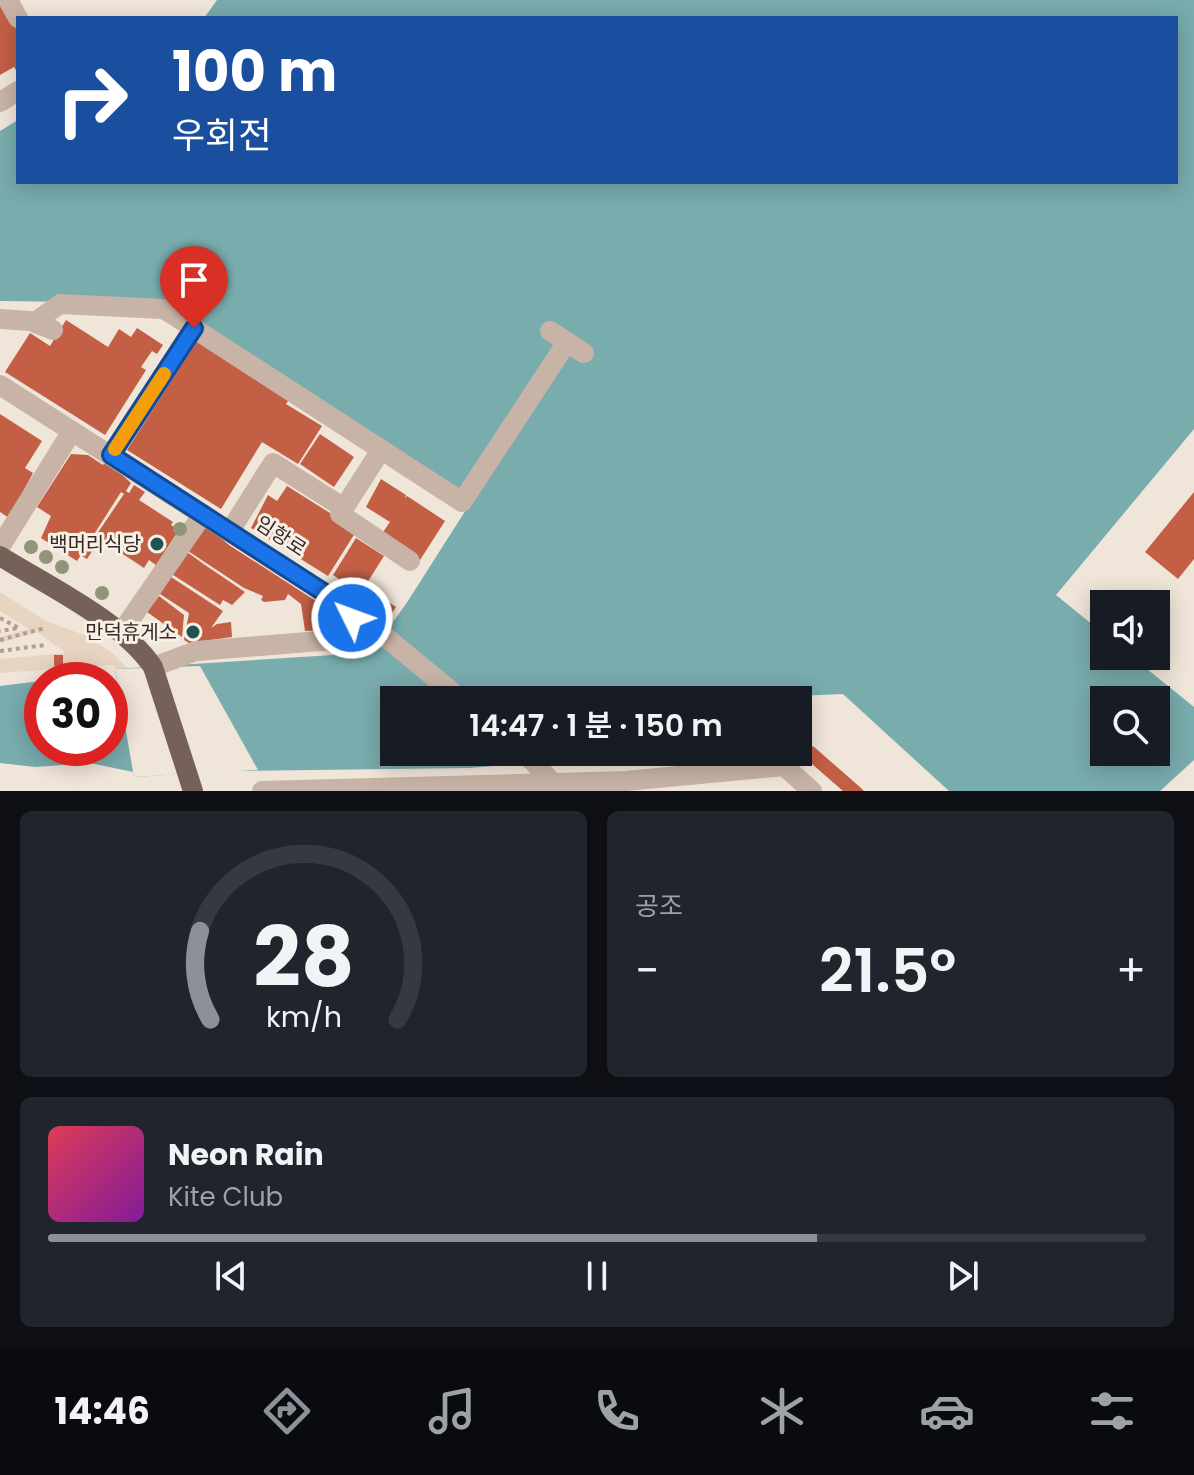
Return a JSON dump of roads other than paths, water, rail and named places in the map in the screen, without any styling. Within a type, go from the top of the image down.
[{"type":"main road","points":[[0,556],[121,633],[153,667],[192,782]]},
{"type":"street","points":[[0,319],[44,326],[60,304],[159,308],[459,501],[464,501],[567,342]]},
{"type":"street","points":[[111,455],[194,328]]},
{"type":"street","name":"임항로","points":[[0,385],[331,597],[352,618],[383,635],[445,686]]},
{"type":"street","points":[[0,547],[72,431]]},
{"type":"street","points":[[381,450],[340,514],[410,561]]},
{"type":"street","points":[[230,531],[273,463],[344,508]]},
{"type":"street","points":[[121,633],[203,514]]},
{"type":"street","points":[[153,667],[196,651],[333,640],[347,630],[352,618]]},
{"type":"street","points":[[538,766],[552,782]]},
{"type":"street","points":[[262,791],[552,782],[626,786],[784,766],[812,791]]},
{"type":"water","points":[[217,0],[1194,0],[1194,429],[1056,595],[1090,623],[1090,670],[1148,670],[1168,686],[1090,686],[1090,766],[1170,766],[1170,688],[1194,707],[1194,760],[1160,791],[949,791],[843,694],[812,695],[812,686],[380,686],[380,766],[492,766],[230,771],[134,777],[133,772],[104,766],[128,766],[128,668],[365,651],[376,645],[406,604],[471,502],[164,303],[0,301],[0,131],[16,121],[16,184],[1178,184],[1178,16],[205,16]]},
{"type":"water","points":[[24,683],[24,766],[0,763],[0,686]]},
{"type":"place","name":"백머리식당","points":[[157,544]]},
{"type":"place","name":"만덕휴게소","points":[[193,632]]}]
